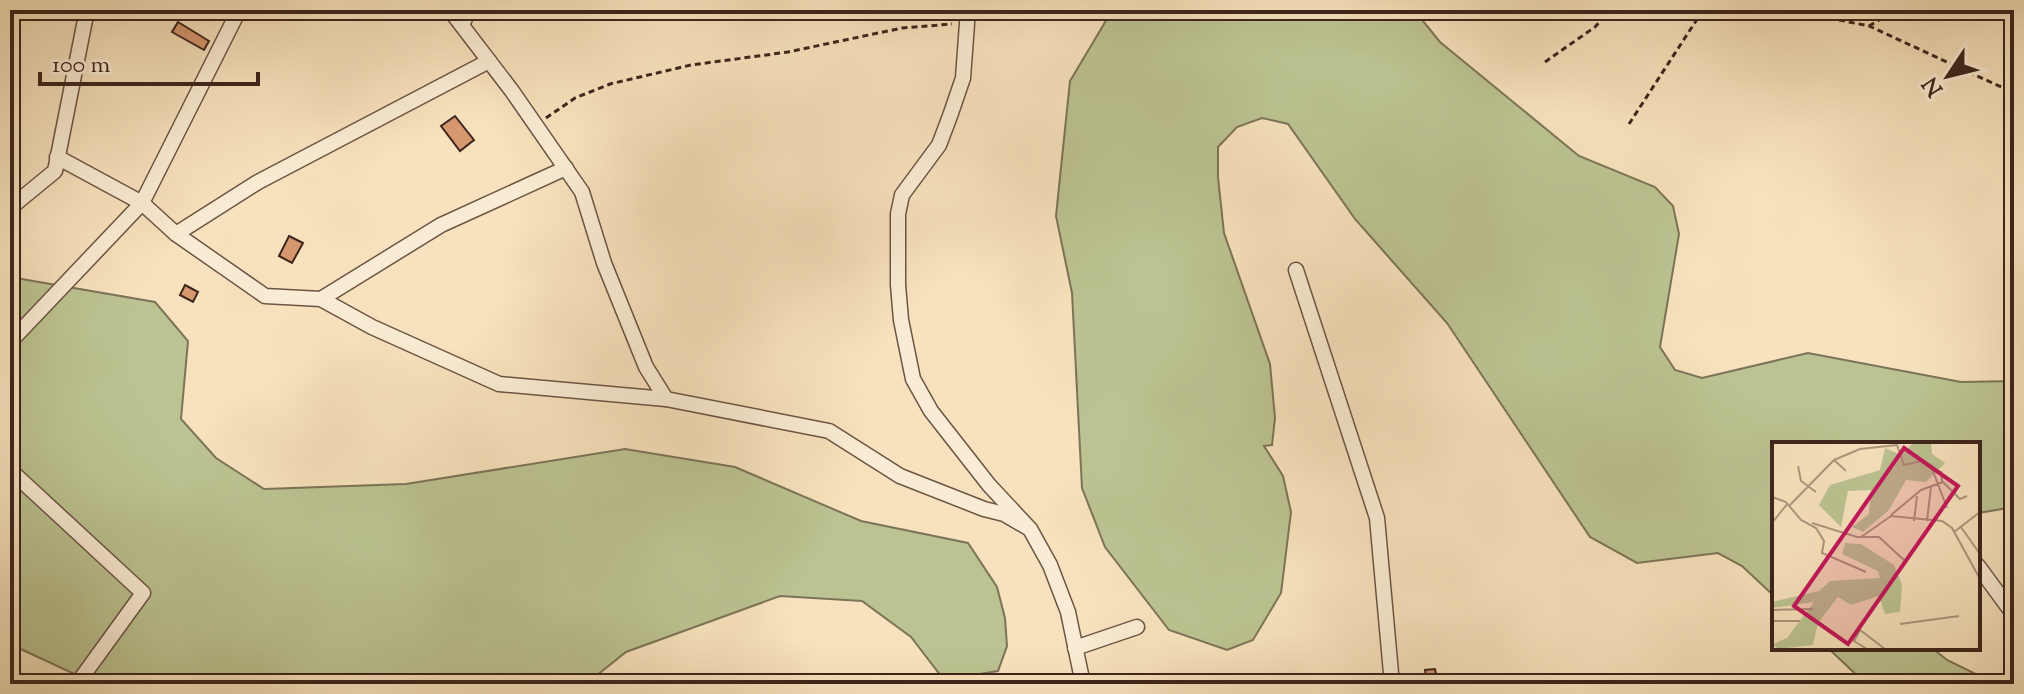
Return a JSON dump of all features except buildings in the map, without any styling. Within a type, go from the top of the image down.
[{"type":"street","points":[[10,208],[55,171],[87,10]]},
{"type":"street","points":[[10,342],[142,203],[239,10]]},
{"type":"street","points":[[450,10],[582,192],[609,276],[646,367],[666,399]]},
{"type":"street","points":[[462,25],[469,10]]},
{"type":"street","points":[[968,16],[963,78],[939,145],[902,195],[898,214],[901,320],[913,379],[931,411],[989,485],[1030,529],[1050,565],[1068,612],[1083,684]]},
{"type":"street","points":[[176,234],[258,182],[489,61]]},
{"type":"street","points":[[57,157],[142,203],[176,234],[265,296],[321,299],[372,327],[499,384],[666,399],[829,431],[900,476],[1004,514],[1030,529]]},
{"type":"street","points":[[321,299],[441,225],[566,168]]},
{"type":"street","points":[[1296,270],[1377,518],[1392,684]]},
{"type":"street","points":[[10,470],[143,593],[77,684]]},
{"type":"street","points":[[1980,569],[2014,615]]},
{"type":"street","points":[[1075,648],[1137,627]]},
{"type":"path","points":[[1545,62],[1595,27],[1610,10]]},
{"type":"path","points":[[1629,124],[1703,10]]},
{"type":"path","points":[[1790,10],[1869,26],[1999,86],[2014,89]]},
{"type":"path","points":[[1869,26],[1896,10]]},
{"type":"path","points":[[536,125],[575,98],[610,84],[691,65],[788,52],[968,16]]},
{"type":"green space","points":[[1115,10],[1421,10],[1423,21],[1440,42],[1579,156],[1655,187],[1673,206],[1679,234],[1660,347],[1675,370],[1702,378],[1808,353],[1961,382],[2014,381],[2014,507],[1980,513],[1980,442],[1772,442],[1772,594],[1742,566],[1718,553],[1637,563],[1590,537],[1447,323],[1355,219],[1288,124],[1262,118],[1237,127],[1218,147],[1218,177],[1224,233],[1270,364],[1275,418],[1272,445],[1264,446],[1283,476],[1291,512],[1281,593],[1253,640],[1227,650],[1169,630],[1105,547],[1082,488],[1072,293],[1056,216],[1070,81]]},
{"type":"green space","points":[[10,277],[155,302],[188,341],[181,419],[216,458],[264,489],[406,484],[625,449],[735,467],[861,521],[968,543],[997,587],[1005,618],[1007,646],[998,671],[944,680],[911,637],[862,601],[780,596],[626,652],[586,684],[88,684],[81,677],[10,644]]},
{"type":"green space","points":[[1830,650],[1934,650],[1947,660],[1996,684],[1866,684]]}]
